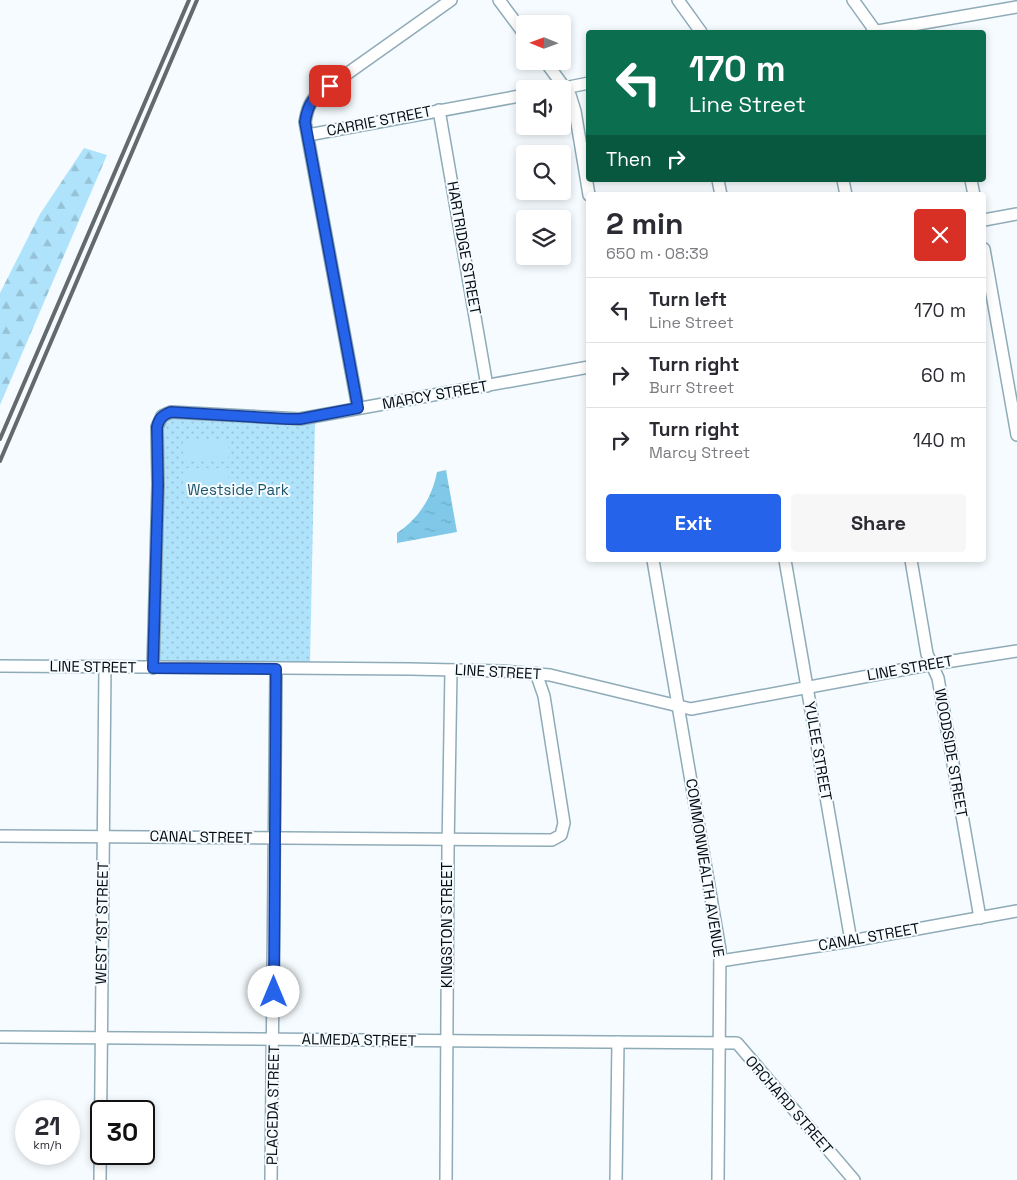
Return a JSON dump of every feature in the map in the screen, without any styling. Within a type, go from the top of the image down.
[{"type":"street","name":"CARRIE STREET","points":[[451,0],[317,95],[310,102],[305,122],[308,135],[516,97]]},
{"type":"street","points":[[499,0],[516,23]]},
{"type":"street","points":[[678,0],[700,30]]},
{"type":"street","points":[[853,0],[873,30]]},
{"type":"street","points":[[894,30],[944,25],[1017,7]]},
{"type":"street","points":[[571,86],[586,84]]},
{"type":"street","points":[[571,98],[586,177]]},
{"type":"street","name":"HARTRIDGE STREET","points":[[439,110],[487,386]]},
{"type":"street","points":[[308,135],[358,408]]},
{"type":"street","points":[[986,220],[1017,214]]},
{"type":"street","points":[[986,261],[1017,435]]},
{"type":"street","name":"MARCY STREET","points":[[153,668],[158,485],[157,427],[158,421],[162,416],[171,412],[294,419],[586,368]]},
{"type":"street","name":"COMMONWEALTH AVENUE","points":[[653,562],[718,938],[720,961],[718,1180]]},
{"type":"street","name":"YULEE STREET","points":[[785,562],[851,941]]},
{"type":"street","name":"WOODSIDE STREET","points":[[911,562],[927,654],[938,678],[980,918]]},
{"type":"street","name":"LINE STREET","points":[[0,666],[451,670],[536,673],[691,709],[933,664],[1017,651]]},
{"type":"street","name":"WEST 1ST STREET","points":[[100,1180],[105,667]]},
{"type":"street","name":"PLACEDA STREET","points":[[271,1180],[274,1039],[276,669]]},
{"type":"street","name":"KINGSTON STREET","points":[[446,1180],[451,670]]},
{"type":"street","name":"CANAL STREET","points":[[0,836],[552,840],[561,835],[564,823],[544,696],[536,673]]},
{"type":"street","name":"CANAL STREET","points":[[720,961],[851,941],[1017,912]]},
{"type":"street","name":"ALMEDA STREET","points":[[0,1037],[719,1042]]},
{"type":"street","points":[[616,1180],[618,1042]]},
{"type":"street","name":"ORCHARD STREET","points":[[719,1042],[736,1043],[854,1180]]},
{"type":"green space","points":[[84,148],[107,155],[0,405],[0,293],[40,214]]},
{"type":"green space","name":"Westside Park","points":[[164,407],[286,414],[287,426],[315,423],[310,662],[159,661]]},
{"type":"green space","points":[[183,440],[228,441],[228,462],[183,461]]},
{"type":"green space","points":[[183,468],[228,468],[228,489],[183,489]]},
{"type":"water","points":[[446,470],[457,532],[397,543],[397,533],[412,521],[428,499],[437,472]]},
{"type":"railway","points":[[0,439],[189,0]]},
{"type":"railway","points":[[0,461],[197,0]]},
{"type":"route","points":[[274,992],[276,669],[153,668],[158,485],[157,427],[158,421],[162,416],[171,412],[300,419],[358,408],[305,122],[310,102],[330,86]]}]
